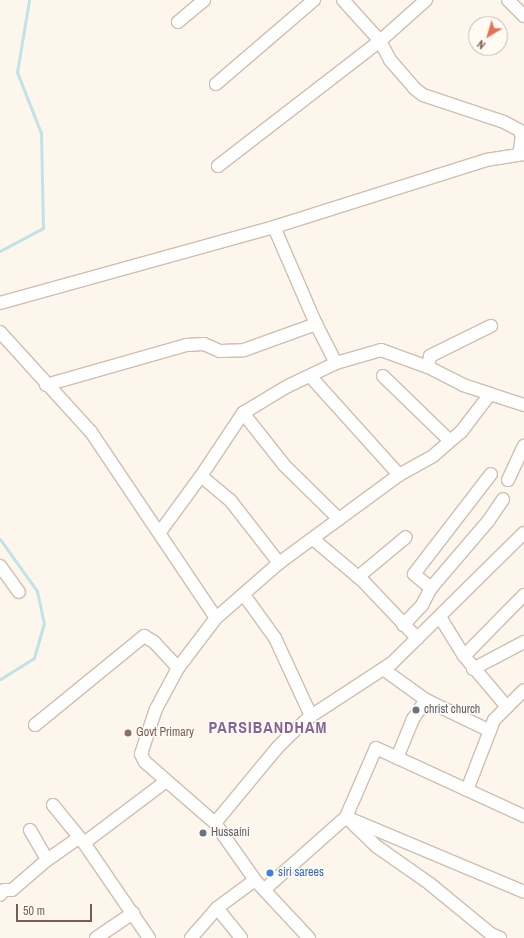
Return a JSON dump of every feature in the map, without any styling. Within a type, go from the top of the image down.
[{"type":"street","points":[[178,22],[204,0]]},
{"type":"street","points":[[216,84],[314,0]]},
{"type":"street","points":[[0,303],[274,227],[486,160],[522,154],[522,136],[519,130],[504,122],[423,94],[404,79],[380,41],[343,0]]},
{"type":"street","points":[[218,166],[380,41],[426,0]]},
{"type":"street","points":[[508,0],[524,16]]},
{"type":"street","points":[[274,227],[316,324],[336,363]]},
{"type":"street","points":[[46,385],[186,345],[204,344],[220,351],[244,350],[316,324]]},
{"type":"street","points":[[428,367],[430,356],[491,326]]},
{"type":"street","points":[[0,332],[46,385],[91,432],[160,532],[216,618]]},
{"type":"street","points":[[160,532],[201,476],[243,413],[288,386],[336,363],[381,350],[428,367],[463,385],[524,405]]},
{"type":"street","points":[[310,376],[399,476]]},
{"type":"street","points":[[383,376],[450,441]]},
{"type":"street","points":[[309,938],[255,880],[214,824],[165,782],[141,754],[156,709],[178,668],[216,618],[244,596],[279,563],[399,476],[433,456],[461,432],[490,394]]},
{"type":"street","points":[[243,413],[284,465],[339,519]]},
{"type":"street","points":[[508,480],[524,446]]},
{"type":"street","points":[[431,588],[414,574],[491,474]]},
{"type":"street","points":[[201,476],[230,500],[279,563]]},
{"type":"street","points":[[403,625],[422,605],[431,588],[489,520],[503,499]]},
{"type":"street","points":[[214,824],[277,748],[312,716],[392,664],[524,533]]},
{"type":"street","points":[[358,577],[406,537]]},
{"type":"street","points":[[313,539],[358,577],[417,638]]},
{"type":"street","points":[[0,566],[18,592]]},
{"type":"street","points":[[464,656],[524,595]]},
{"type":"street","points":[[244,596],[275,638],[312,716]]},
{"type":"street","points":[[440,617],[473,669],[507,707]]},
{"type":"street","points":[[35,725],[144,636],[154,642],[178,668]]},
{"type":"street","points":[[473,669],[524,642]]},
{"type":"street","points":[[383,669],[426,700],[490,731]]},
{"type":"street","points":[[467,790],[494,720],[524,690]]},
{"type":"street","points":[[397,758],[413,719],[426,700]]},
{"type":"street","points":[[264,889],[346,817],[376,748],[524,816]]},
{"type":"street","points":[[0,894],[4,890],[12,890],[47,860],[81,840],[165,782]]},
{"type":"street","points":[[53,805],[81,840],[150,938]]},
{"type":"street","points":[[346,817],[524,892]]},
{"type":"street","points":[[346,817],[376,846],[430,884],[494,937]]},
{"type":"street","points":[[30,830],[47,860]]},
{"type":"street","points":[[191,938],[217,908],[255,880]]},
{"type":"street","points":[[217,908],[241,938]]},
{"type":"street","points":[[96,938],[133,913]]},
{"type":"waterway","points":[[0,251],[43,228],[41,133],[17,72],[29,0]]},
{"type":"waterway","points":[[0,539],[37,591],[44,623],[34,658],[0,679]]},
{"type":"place","name":"christ church","points":[[416,710]]},
{"type":"place","name":"Govt Primary","points":[[128,733]]},
{"type":"place","name":"Hussaini","points":[[203,833]]},
{"type":"place","name":"siri sarees","points":[[270,873]]},
{"type":"district","name":"PARSIBANDHAM","points":[[268,727]]}]
